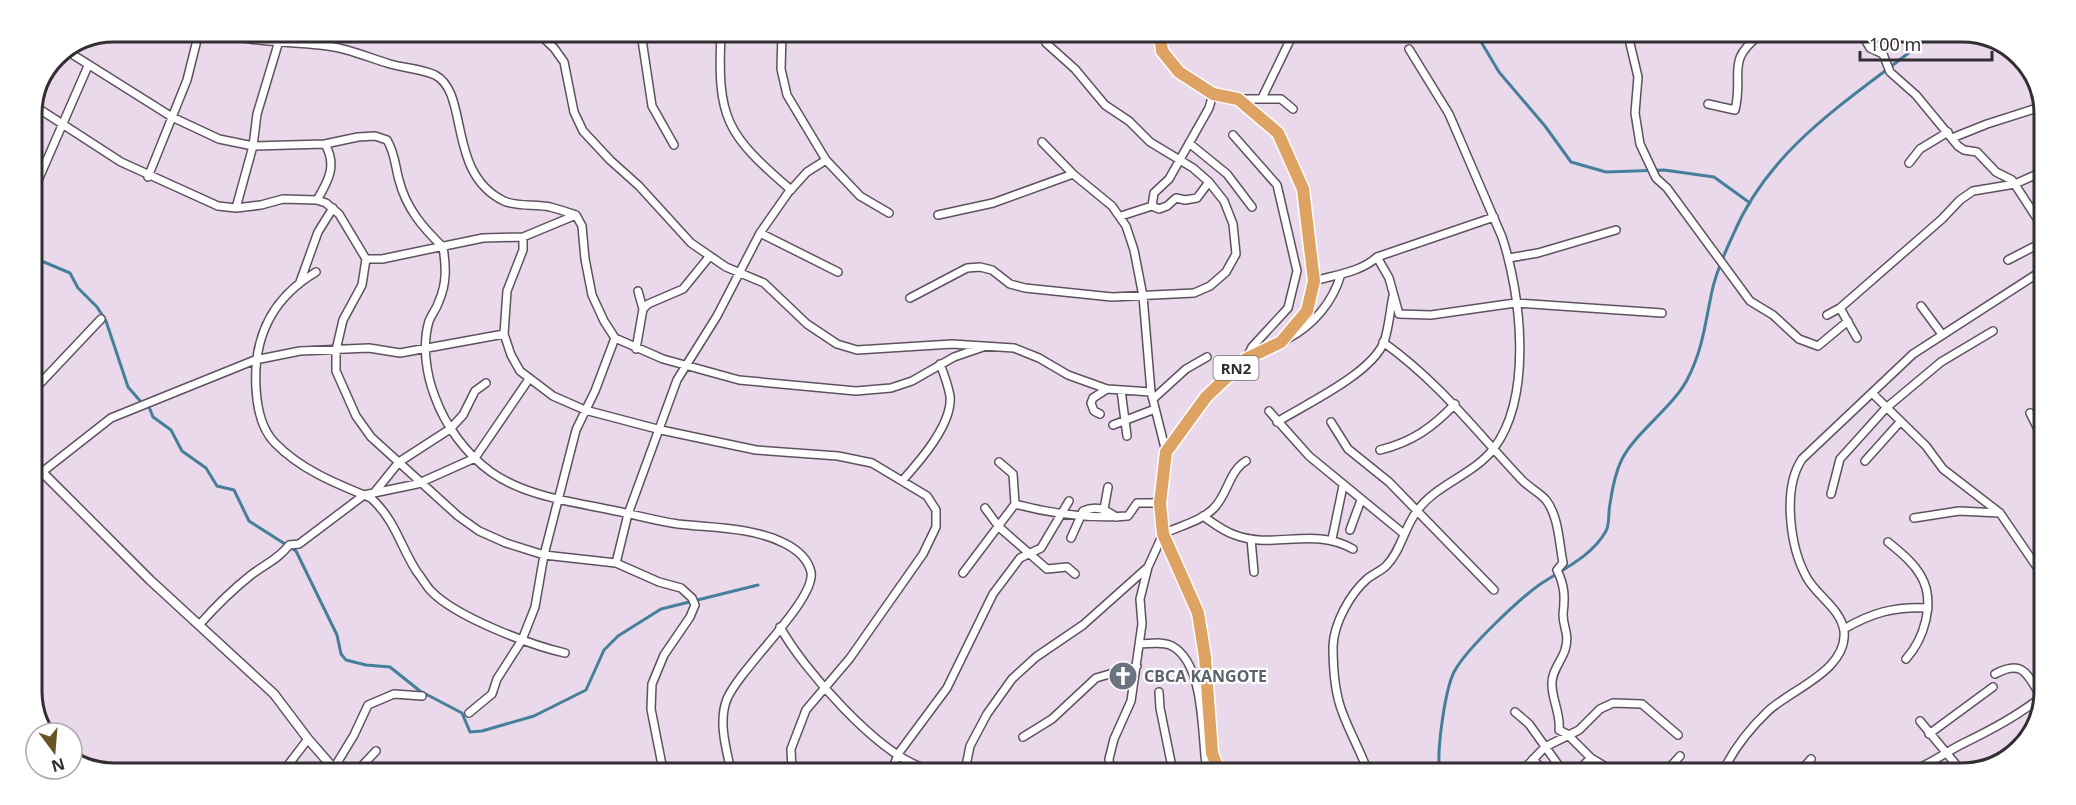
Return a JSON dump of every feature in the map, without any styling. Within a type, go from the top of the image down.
[{"type":"highway","name":"RN2","points":[[1161,42],[1162,51],[1179,72],[1213,94],[1238,99],[1278,133],[1303,189],[1314,281],[1306,311],[1281,342],[1246,359],[1206,397],[1166,452],[1160,503],[1163,534],[1198,613],[1212,753],[1216,763]]},
{"type":"street","points":[[148,177],[188,80],[197,42]]},
{"type":"street","points":[[236,208],[253,146],[257,114],[279,42]]},
{"type":"street","points":[[287,42],[349,50],[390,64],[433,74],[446,83],[454,98],[464,151],[475,174],[486,189],[506,202],[549,207],[576,215],[582,226],[592,295],[615,338],[636,349],[739,380],[856,391],[891,388],[912,381],[940,364],[986,346]]},
{"type":"street","points":[[548,42],[564,63],[574,112],[583,131],[691,243],[708,257],[764,283],[807,324],[837,344],[857,350],[952,344],[1014,348],[1040,358],[1068,375],[1107,389],[1152,395],[1186,369],[1207,357]]},
{"type":"street","points":[[642,42],[652,106],[674,145]]},
{"type":"street","points":[[721,42],[720,68],[724,113],[739,139],[763,166],[791,190]]},
{"type":"street","points":[[782,42],[781,69],[787,94],[826,160],[860,196],[889,213]]},
{"type":"street","points":[[1262,99],[1289,42]]},
{"type":"street","points":[[1630,42],[1638,77],[1635,113],[1640,144],[1656,178],[1668,188],[1750,301],[1773,315],[1799,339],[1818,346],[1848,321]]},
{"type":"street","points":[[1708,104],[1735,110],[1738,95],[1737,59],[1744,47],[1751,42]]},
{"type":"street","points":[[1866,42],[1870,48],[1883,54],[1890,72],[1964,150],[1977,152],[1996,172],[2012,180],[2034,214]]},
{"type":"street","points":[[910,298],[967,268],[980,267],[992,270],[1010,284],[1025,288],[1112,297],[1194,293],[1210,286],[1226,272],[1236,254],[1233,224],[1224,201],[1209,182],[1193,168],[1150,142],[1129,121],[1105,105],[1075,69],[1046,43]]},
{"type":"street","points":[[1364,763],[1341,711],[1333,645],[1339,619],[1356,590],[1385,567],[1396,554],[1417,510],[1437,491],[1481,461],[1495,448],[1507,423],[1521,362],[1509,258],[1494,217],[1449,114],[1409,49]]},
{"type":"street","points":[[73,55],[88,66],[118,81],[172,117],[219,139],[253,146],[325,144],[358,136],[375,136],[387,140],[393,149],[400,182],[411,209],[423,228],[443,247],[446,278],[440,300],[429,321],[425,351],[435,397],[450,429],[475,458],[490,472],[513,485],[557,498],[676,524],[746,530],[785,543],[804,558],[811,574],[808,592],[739,680],[727,700],[723,721],[730,763]]},
{"type":"street","points":[[42,170],[88,66]]},
{"type":"street","points":[[1152,206],[1155,193],[1169,179],[1209,108],[1213,94]]},
{"type":"street","points":[[1238,99],[1281,99],[1293,109]]},
{"type":"street","points":[[1909,163],[1920,149],[1950,135],[2034,109]]},
{"type":"street","points":[[42,110],[148,177],[218,206],[236,208],[283,199],[317,200],[333,208],[339,214],[366,258],[362,285],[343,320],[336,351],[336,371],[356,416],[371,437],[458,516],[479,531],[506,543],[544,555],[616,563],[659,582],[681,588],[694,602],[664,655],[652,684],[651,709],[662,763]]},
{"type":"street","points":[[1233,135],[1277,185],[1297,271],[1288,308],[1252,347],[1246,359]]},
{"type":"street","points":[[1042,142],[1073,174],[1121,216],[1134,250],[1143,296],[1152,395],[1166,452]]},
{"type":"street","points":[[1189,143],[1227,174],[1252,207]]},
{"type":"street","points":[[317,200],[332,167],[332,156],[325,144]]},
{"type":"street","points":[[616,563],[628,514],[661,430],[677,380],[760,233],[807,172],[826,160]]},
{"type":"street","points":[[938,214],[993,203],[1073,174]]},
{"type":"street","points":[[1827,315],[1840,308],[1942,219],[1960,200],[1973,192],[2015,184],[2034,175]]},
{"type":"street","points":[[1121,216],[1152,206],[1159,209],[1167,206],[1176,198],[1185,200],[1197,198],[1209,182]]},
{"type":"street","points":[[300,282],[318,232],[333,208]]},
{"type":"street","points":[[366,258],[382,259],[483,238],[523,237],[576,215]]},
{"type":"street","points":[[1314,281],[1369,265],[1377,257],[1494,217]]},
{"type":"street","points":[[1509,258],[1538,253],[1616,230]]},
{"type":"street","points":[[760,233],[838,272]]},
{"type":"street","points":[[523,237],[523,250],[507,291],[504,334],[510,355],[529,379],[553,396],[585,410],[661,430],[756,450],[838,456],[872,463],[927,496],[936,510],[936,526],[923,554],[850,658],[806,710],[797,728],[791,749],[792,763]]},
{"type":"street","points":[[2008,260],[2034,247]]},
{"type":"street","points":[[643,309],[648,304],[683,289],[708,257]]},
{"type":"street","points":[[1377,257],[1389,278],[1399,314],[1431,315],[1515,303],[1662,313]]},
{"type":"street","points":[[316,272],[300,282],[267,322],[257,344],[255,360],[257,405],[265,428],[274,442],[303,468],[364,495],[380,506],[392,521],[416,569],[431,592],[456,609],[534,646],[565,653]]},
{"type":"street","points":[[1281,342],[1298,333],[1326,306],[1336,291],[1341,274]]},
{"type":"street","points":[[1727,763],[1732,752],[1750,729],[1789,694],[1825,672],[1843,640],[1844,629],[1829,603],[1807,579],[1797,556],[1792,508],[1792,481],[1795,469],[1802,459],[1873,394],[1882,381],[1913,354],[1941,333],[2034,276]]},
{"type":"street","points":[[636,349],[643,309],[638,291]]},
{"type":"street","points":[[1277,422],[1354,374],[1368,362],[1383,342],[1393,293]]},
{"type":"street","points":[[1921,306],[1941,333]]},
{"type":"street","points":[[1840,308],[1857,338]]},
{"type":"street","points":[[42,381],[101,319]]},
{"type":"street","points":[[1831,494],[1840,459],[1886,408],[1941,362],[1992,331]]},
{"type":"street","points":[[330,763],[274,694],[42,473],[111,418],[255,360],[300,351],[369,348],[400,353],[425,351],[504,334]]},
{"type":"street","points":[[469,712],[492,694],[498,679],[522,640],[535,607],[557,498],[576,430],[615,338]]},
{"type":"street","points":[[1383,342],[1419,368],[1455,404],[1522,481],[1545,500],[1552,513],[1563,562],[1557,570],[1562,579],[1566,603],[1563,615],[1569,635],[1562,658],[1553,674],[1552,685],[1559,730],[1568,734],[1591,758],[1599,763]]},
{"type":"street","points":[[902,481],[931,445],[948,409],[950,398],[940,364]]},
{"type":"street","points":[[199,625],[220,600],[284,552],[289,545],[299,544],[364,495],[422,481],[475,458],[529,379]]},
{"type":"street","points":[[374,494],[399,462],[450,429],[463,414],[475,391],[486,383]]},
{"type":"street","points":[[1100,414],[1094,411],[1091,403],[1093,398],[1107,389]]},
{"type":"street","points":[[1121,390],[1127,436]]},
{"type":"street","points":[[1873,394],[1926,446],[1943,469],[2000,513],[2034,563]]},
{"type":"street","points":[[1380,450],[1414,440],[1433,427],[1455,404]]},
{"type":"street","points":[[1113,424],[1155,409]]},
{"type":"street","points":[[1269,411],[1277,422],[1343,486],[1404,534]]},
{"type":"street","points":[[2030,413],[2034,421]]},
{"type":"street","points":[[1331,422],[1348,449],[1389,482],[1494,590]]},
{"type":"street","points":[[1865,460],[1900,423]]},
{"type":"street","points":[[1109,763],[1114,739],[1131,701],[1140,644],[1140,600],[1148,567],[1163,534],[1203,516],[1215,507],[1238,466],[1246,461]]},
{"type":"street","points":[[963,573],[1015,504],[1013,474],[999,462]]},
{"type":"street","points":[[1332,539],[1343,486]]},
{"type":"street","points":[[1104,509],[1108,487]]},
{"type":"street","points":[[1350,530],[1361,500]]},
{"type":"street","points":[[895,763],[898,754],[946,688],[993,594],[1020,558],[1041,548],[1069,501]]},
{"type":"street","points":[[1015,504],[1060,514],[1116,517],[1128,516],[1137,503],[1160,503]]},
{"type":"street","points":[[985,508],[999,527],[1015,539],[1028,555],[1047,569],[1067,567],[1075,574]]},
{"type":"street","points":[[1071,538],[1080,516],[1086,509],[1104,509],[1116,517]]},
{"type":"street","points":[[1914,518],[1959,510],[2000,513]]},
{"type":"street","points":[[1203,516],[1236,536],[1291,539],[1306,536],[1332,539],[1353,549]]},
{"type":"street","points":[[1251,538],[1254,572]]},
{"type":"street","points":[[1888,542],[1910,561],[1922,578],[1928,608],[1924,627],[1912,652],[1905,659]]},
{"type":"street","points":[[966,763],[970,746],[1012,679],[1036,657],[1083,625],[1148,567]]},
{"type":"street","points":[[1844,629],[1865,617],[1890,608],[1928,608]]},
{"type":"street","points":[[780,627],[791,646],[825,688],[867,730],[898,754],[915,763]]},
{"type":"street","points":[[1140,644],[1162,643],[1172,646],[1192,668],[1197,682],[1206,763]]},
{"type":"street","points":[[1023,737],[1052,718],[1096,678],[1137,666]]},
{"type":"street","points":[[1995,674],[2011,667],[2019,667],[2034,686]]},
{"type":"street","points":[[1929,734],[1993,687]]},
{"type":"street","points":[[1160,692],[1160,708],[1171,763]]},
{"type":"street","points":[[338,763],[368,705],[394,694],[422,696]]},
{"type":"street","points":[[1932,763],[1948,752],[1991,731],[2033,701]]},
{"type":"street","points":[[1529,763],[1545,747],[1584,726],[1600,709],[1613,703],[1642,704],[1678,735]]},
{"type":"street","points":[[1515,712],[1529,724],[1557,763]]},
{"type":"street","points":[[1920,721],[1956,763]]},
{"type":"street","points":[[290,763],[308,739]]},
{"type":"street","points":[[365,763],[376,751]]},
{"type":"street","points":[[1674,763],[1680,756]]},
{"type":"street","points":[[1585,763],[1591,758]]},
{"type":"street","points":[[1533,759],[1536,763]]},
{"type":"street","points":[[1808,763],[1811,759]]},
{"type":"waterway","points":[[1481,42],[1499,72],[1545,126],[1571,162],[1606,172],[1664,170],[1714,177],[1750,203]]},
{"type":"waterway","points":[[1439,763],[1447,693],[1460,662],[1481,638],[1532,590],[1586,554],[1606,531],[1613,487],[1622,459],[1636,439],[1687,380],[1700,347],[1718,270],[1750,202],[1770,173],[1793,147],[1846,101],[1922,42]]},
{"type":"waterway","points":[[42,261],[70,273],[78,288],[97,307],[106,321],[128,387],[142,403]]},
{"type":"waterway","points":[[149,407],[153,417],[171,430],[182,451],[206,468],[217,486],[234,490],[249,521],[296,551],[337,635],[341,654],[346,660],[390,667],[420,691],[462,713],[470,732],[482,731],[534,716],[586,690],[604,650],[618,636],[661,609],[758,585]]},
{"type":"place","name":"CBCA KANGOTE","points":[[1123,676]]}]
